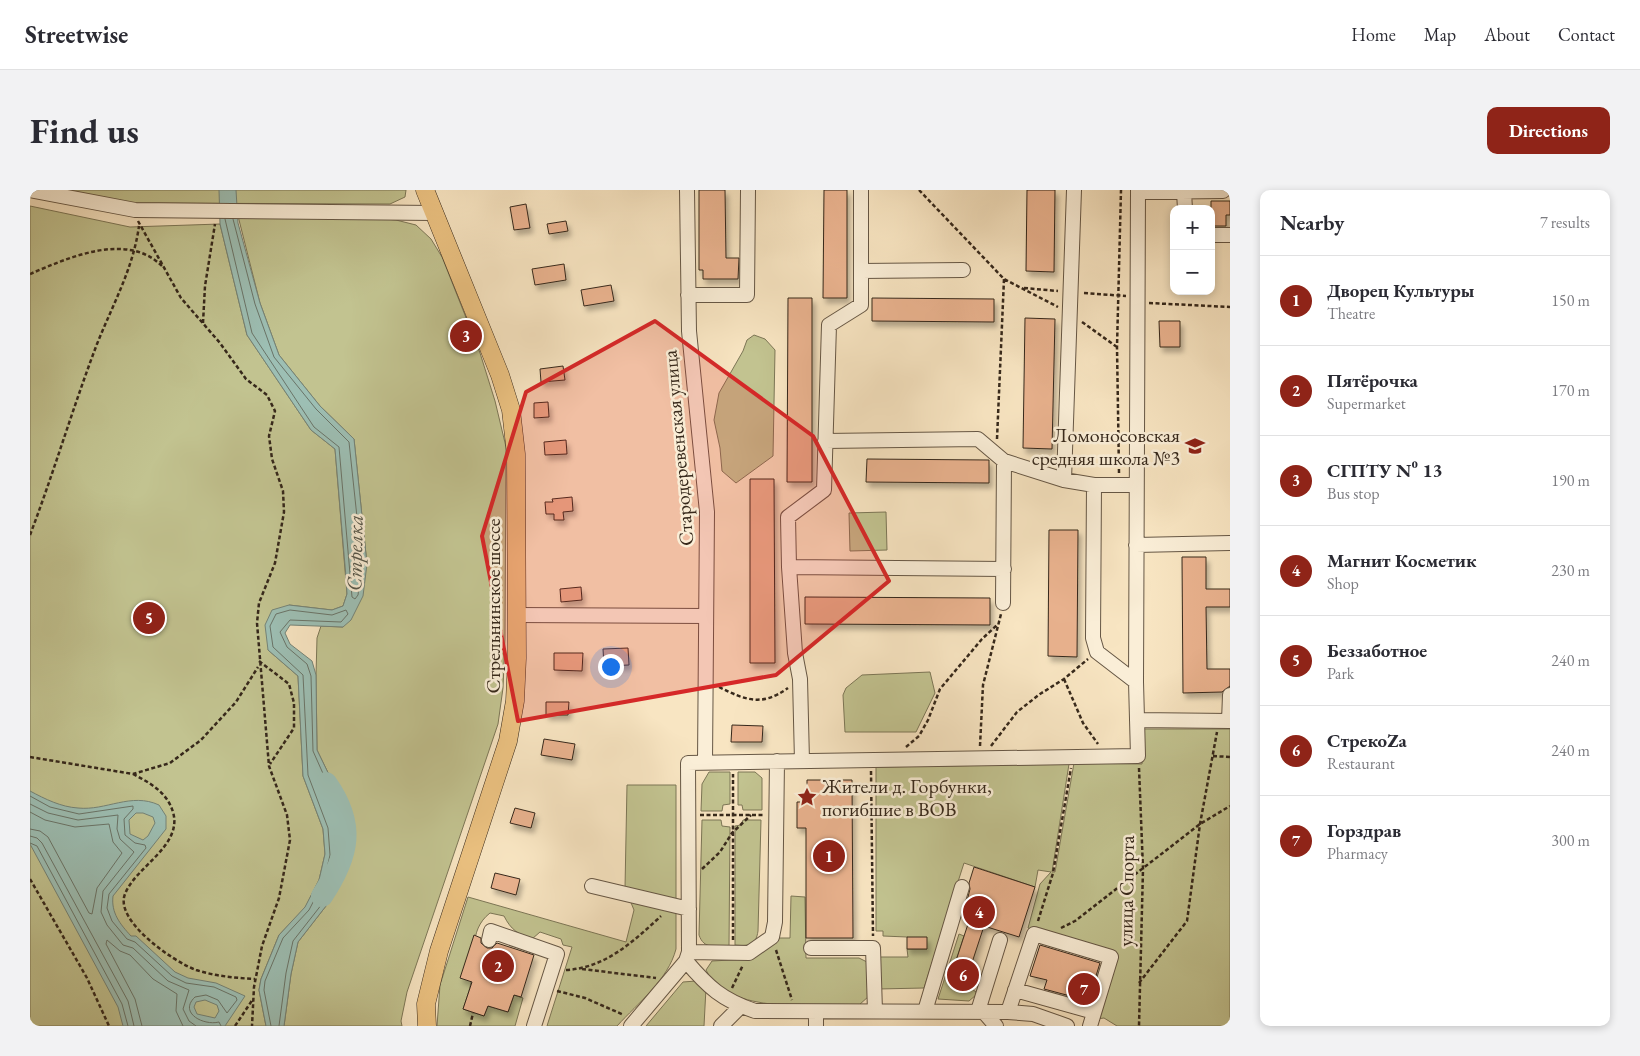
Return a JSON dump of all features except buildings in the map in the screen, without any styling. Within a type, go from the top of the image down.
[{"type":"main road","name":"Стрельнинское шоссе","points":[[426,190],[500,375],[511,410],[516,454],[515,701],[508,741],[435,966],[426,1004],[427,1026]]},
{"type":"street","points":[[30,190],[136,210],[434,213]]},
{"type":"street","name":"Стародеревенская улица","points":[[688,190],[689,332],[707,512],[705,762]]},
{"type":"street","points":[[688,295],[747,294],[748,190]]},
{"type":"street","points":[[802,761],[800,679],[789,567],[788,517],[824,490],[829,325],[861,305],[861,190]]},
{"type":"street","points":[[1064,480],[1074,190]]},
{"type":"street","points":[[1067,1026],[1032,1014],[980,1011],[875,1011],[816,1019],[796,1012],[755,1011],[726,1000],[705,983],[688,956],[688,763],[1138,756],[1136,484],[1138,191],[1222,191]]},
{"type":"street","points":[[1184,192],[1185,205]]},
{"type":"street","points":[[1215,235],[1230,235]]},
{"type":"street","points":[[861,271],[962,270]]},
{"type":"street","points":[[825,441],[978,439],[1000,457],[1064,480],[1094,485],[1136,484]]},
{"type":"street","points":[[1000,457],[1004,569],[1003,603]]},
{"type":"street","points":[[1094,485],[1093,638],[1097,652],[1136,682]]},
{"type":"street","points":[[1136,545],[1230,543]]},
{"type":"street","points":[[789,567],[1004,569]]},
{"type":"street","points":[[516,615],[706,616]]},
{"type":"street","points":[[1137,720],[1226,721],[1230,695]]},
{"type":"street","points":[[629,1021],[688,956],[749,953],[772,937],[775,922],[777,761]]},
{"type":"street","points":[[592,886],[689,909]]},
{"type":"street","points":[[925,1011],[962,887]]},
{"type":"street","points":[[489,940],[491,931],[557,954],[534,1026]]},
{"type":"street","points":[[1008,1012],[1034,934],[1111,957],[1090,1026]]},
{"type":"street","points":[[980,1011],[1000,940]]},
{"type":"street","points":[[811,948],[873,948],[875,1011]]},
{"type":"street","points":[[1016,990],[1094,1012]]},
{"type":"street","points":[[721,1026],[742,1006]]},
{"type":"street","points":[[980,1011],[996,1026]]},
{"type":"path","points":[[919,190],[1004,278],[1000,457]]},
{"type":"path","points":[[1120,485],[1117,347],[1121,190]]},
{"type":"path","points":[[136,210],[139,224],[180,298],[220,343],[246,379],[267,394],[276,412],[269,436],[272,459],[283,490],[284,512],[275,562],[259,603],[257,623],[259,666],[269,766],[286,816],[290,840],[279,898],[264,939],[256,979],[252,1026]]},
{"type":"path","points":[[203,323],[205,286],[217,210]]},
{"type":"path","points":[[30,535],[98,343],[122,289],[135,250],[139,224]]},
{"type":"path","points":[[30,274],[62,260],[108,249],[135,250],[153,257],[166,270]]},
{"type":"path","points":[[1137,302],[1230,307]]},
{"type":"path","points":[[980,745],[983,685],[1003,603]]},
{"type":"path","points":[[895,760],[919,736],[928,720],[940,690],[982,639],[998,624]]},
{"type":"path","points":[[992,746],[1018,712],[1040,694],[1064,679],[1097,652]]},
{"type":"path","points":[[259,661],[289,684],[294,703],[294,728],[269,766]]},
{"type":"path","points":[[133,774],[170,763],[201,740],[236,702],[259,666]]},
{"type":"path","points":[[705,678],[741,697],[763,700],[776,696],[800,679]]},
{"type":"path","points":[[1064,679],[1088,733],[1109,756]]},
{"type":"path","points":[[1138,983],[1187,921],[1200,824],[1213,756],[1226,721]]},
{"type":"path","name":"улица Спорта","points":[[1138,756],[1142,869],[1138,983],[1139,1026]]},
{"type":"path","points":[[1213,756],[1230,757]]},
{"type":"path","points":[[30,757],[133,774],[154,785],[171,807],[174,816],[174,827],[170,838],[130,884],[124,895],[123,904],[131,921],[165,952],[195,970],[235,978],[256,979]]},
{"type":"path","points":[[1035,930],[1054,873],[1072,757]]},
{"type":"path","points":[[733,953],[732,815],[734,762]]},
{"type":"path","points":[[871,764],[873,948]]},
{"type":"path","points":[[1054,931],[1074,921],[1200,824],[1230,806]]},
{"type":"path","points":[[688,815],[776,815]]},
{"type":"path","points":[[698,875],[702,867],[720,852],[732,834],[751,815]]},
{"type":"path","points":[[30,879],[87,978],[110,1026]]},
{"type":"path","points":[[580,969],[602,961],[623,949],[673,905]]},
{"type":"path","points":[[772,937],[796,1012]]},
{"type":"path","points":[[726,1000],[749,953]]},
{"type":"path","points":[[567,970],[580,969],[662,979]]},
{"type":"path","points":[[557,991],[585,998],[629,1021]]},
{"type":"path","points":[[235,1026],[254,998]]},
{"type":"path","points":[[470,1026],[473,1012]]},
{"type":"highlighted area","points":[[655,321],[813,436],[889,581],[776,675],[518,721],[482,536],[526,392]]},
{"type":"green space","points":[[65,190],[406,190],[405,197],[390,204],[130,203]]},
{"type":"green space","points":[[30,206],[130,227],[220,224],[247,335],[311,430],[335,449],[347,594],[343,606],[332,610],[289,605],[268,650],[298,676],[303,776],[323,829],[325,854],[319,880],[305,908],[279,935],[261,979],[259,990],[266,1026],[30,1026]]},
{"type":"green space","points":[[238,216],[375,218],[396,220],[416,225],[431,239],[442,257],[480,353],[495,401],[506,447],[505,638],[503,688],[498,724],[407,992],[401,1021],[402,1026],[284,1026],[291,974],[298,942],[326,906],[342,858],[345,823],[334,785],[317,750],[317,638],[321,626],[343,627],[367,564],[354,439],[320,406],[279,355],[260,303]]},
{"type":"green space","points":[[754,335],[765,339],[775,350],[773,456],[736,483],[722,471],[720,448],[714,420],[719,393],[743,351],[747,340]]},
{"type":"green space","points":[[886,512],[887,550],[850,551],[849,513]]},
{"type":"green space","points":[[930,672],[935,693],[916,732],[845,732],[843,695],[846,688],[862,675]]},
{"type":"green space","points":[[1143,729],[1230,729],[1230,1026],[1117,1026],[1104,1018],[1096,1019],[1116,955],[1028,928],[1040,884],[1051,872],[1038,870],[1035,887],[964,863],[924,988],[878,989],[878,957],[908,957],[907,949],[927,949],[907,937],[883,936],[883,931],[876,931],[876,767],[1069,764],[1052,872],[1055,872],[1074,763],[1142,764]]},
{"type":"green space","points":[[709,772],[730,772],[730,804],[723,805],[722,811],[701,811],[702,784]]},
{"type":"green space","points":[[738,772],[755,772],[762,778],[762,810],[743,810],[742,805],[738,805]]},
{"type":"green space","points":[[627,785],[676,785],[676,949],[672,960],[659,981],[617,1026],[547,1026],[572,947],[563,945],[561,939],[540,932],[532,939],[527,937],[512,928],[504,916],[490,913],[483,920],[475,936],[473,974],[463,1009],[484,1016],[488,1006],[508,1012],[514,995],[523,998],[515,1026],[437,1026],[440,985],[468,897],[626,942],[634,910],[625,888]]},
{"type":"green space","points":[[702,820],[721,820],[722,826],[730,827],[729,946],[707,945],[701,940],[699,935]]},
{"type":"green space","points":[[743,820],[761,820],[758,931],[755,940],[751,944],[735,945],[735,826],[741,825]]},
{"type":"green space","points":[[791,896],[805,897],[806,958],[859,958],[869,963],[869,996],[859,1005],[797,1006],[753,1001],[733,995],[717,985],[706,970],[712,961],[750,959],[778,938],[790,938]]},
{"type":"green space","points":[[959,934],[964,936],[950,979],[965,984],[976,992],[976,995],[969,1001],[938,999]]},
{"type":"green space","points":[[696,981],[706,988],[704,1026],[646,1026],[683,982]]},
{"type":"water","points":[[219,190],[236,190],[238,223],[260,303],[279,355],[320,406],[354,439],[367,564],[363,596],[351,620],[343,627],[290,625],[285,633],[290,644],[312,661],[316,675],[317,750],[334,785],[345,823],[342,858],[326,906],[298,942],[291,974],[284,1026],[266,1026],[259,990],[261,979],[279,935],[305,907],[319,880],[325,854],[323,829],[303,776],[298,676],[268,650],[265,625],[272,610],[289,605],[332,610],[343,606],[347,594],[346,577],[335,449],[311,430],[247,335],[220,224]]},
{"type":"water","points":[[30,791],[47,800],[78,808],[99,807],[138,800],[159,805],[166,816],[166,829],[113,896],[113,908],[120,923],[131,936],[136,936],[175,972],[188,978],[216,983],[245,996],[225,1026],[123,1026],[118,1007],[30,844]],"holes":[[[136,813],[143,813],[153,817],[155,823],[148,836],[143,840],[130,834],[129,820]],[[205,1000],[217,1005],[219,1011],[215,1018],[197,1014],[194,1007],[196,1002]]]},
{"type":"waterway","name":"Стрелка","points":[[322,896],[338,867],[345,840],[345,826],[342,813],[336,798],[326,783]]},
{"type":"place","name":"СГПТУ N⁰ 13","points":[[466,336]]},
{"type":"place","name":"Ломоносовская средняя школа №3","points":[[1195,446]]},
{"type":"place","name":"Беззаботное","points":[[149,618]]},
{"type":"place","name":"Жители д. Горбунки, погибшие в ВОВ","points":[[807,797]]},
{"type":"place","name":"Дворец Культуры","points":[[829,856]]},
{"type":"place","name":"Магнит Косметик","points":[[979,912]]},
{"type":"place","name":"Пятёрочка","points":[[498,966]]},
{"type":"place","name":"СтрекоZа","points":[[963,975]]},
{"type":"place","name":"Горздрав","points":[[1084,989]]}]
